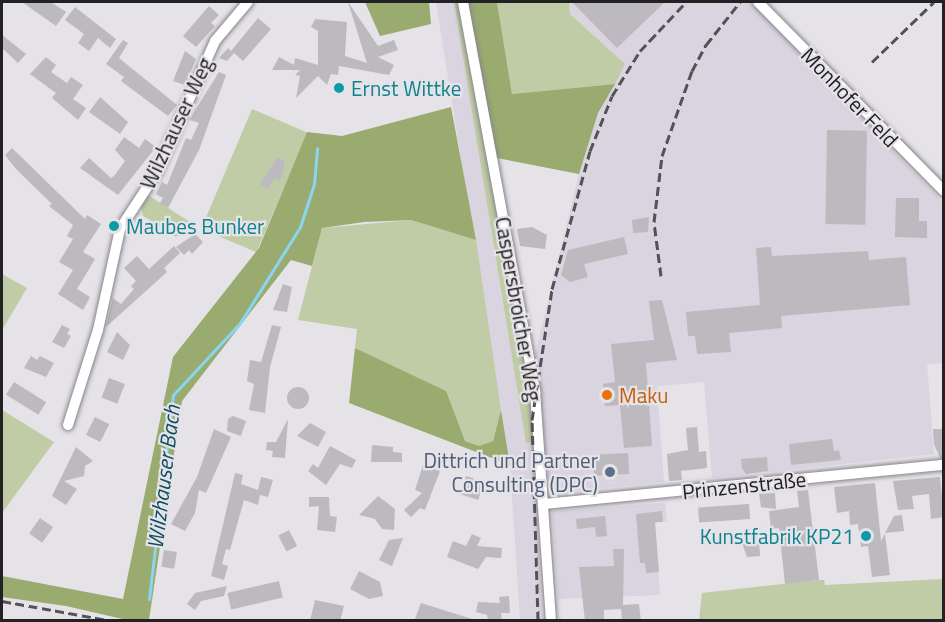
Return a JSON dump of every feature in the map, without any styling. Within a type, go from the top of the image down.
[{"type":"street","name":"Wilzhauser Weg","points":[[69,425],[98,330],[120,229],[158,172],[215,41],[248,2]]},
{"type":"street","name":"Caspersbroicher Weg","points":[[463,2],[535,392],[551,621]]},
{"type":"street","name":"Monhofer Feld","points":[[758,2],[944,191]]},
{"type":"street","name":"Prinzenstraße","points":[[544,504],[944,465]]},
{"type":"shaded area","points":[[436,2],[454,2],[526,442],[535,442],[542,620],[520,620],[510,465]]},
{"type":"shaded area","points":[[569,2],[750,2],[943,203],[943,363],[927,364],[934,454],[712,478],[704,382],[657,386],[664,482],[550,493],[534,359],[579,174],[598,113],[625,64],[570,14]]},
{"type":"shaded area","points":[[665,503],[667,521],[655,523],[660,595],[558,599],[552,511]]},
{"type":"green space","points":[[365,2],[429,2],[431,24],[380,36]]},
{"type":"green space","points":[[454,2],[460,2],[526,365],[535,442],[526,443]]},
{"type":"green space","points":[[468,2],[497,2],[512,94],[615,84],[598,113],[579,174],[497,158]]},
{"type":"green space","points":[[497,2],[569,2],[570,14],[625,64],[615,84],[512,94]]},
{"type":"green space","points":[[451,107],[476,240],[411,220],[364,222],[322,228],[312,266],[291,260],[182,401],[149,620],[127,620],[66,606],[2,597],[2,576],[123,599],[173,357],[259,248],[307,132],[342,136]]},
{"type":"green space","points":[[252,109],[307,132],[256,252],[201,229]]},
{"type":"green space","points":[[148,195],[193,224],[176,237],[172,234],[177,226],[171,221],[165,229],[143,216],[141,206]]},
{"type":"green space","points":[[411,220],[476,240],[501,410],[493,441],[479,446],[465,441],[445,391],[355,348],[357,329],[298,320],[322,228]]},
{"type":"green space","points":[[2,274],[27,288],[2,330]]},
{"type":"green space","points":[[355,348],[446,391],[465,441],[479,446],[493,441],[501,410],[510,465],[349,403]]},
{"type":"green space","points":[[2,410],[54,442],[2,513]]},
{"type":"green space","points":[[943,579],[943,620],[699,620],[702,593],[819,580],[824,580],[825,585]]},
{"type":"building","points":[[22,2],[51,2],[66,12],[56,26]]},
{"type":"building","points":[[348,2],[378,46],[394,40],[398,50],[378,57],[394,65],[389,75],[339,66],[338,75],[331,74],[327,85],[318,76],[296,98],[300,76],[295,75],[300,70],[272,70],[279,57],[294,65],[295,58],[318,65],[318,31],[311,27],[315,19],[347,22],[345,56],[367,63]]},
{"type":"building","points":[[572,2],[665,2],[617,48]]},
{"type":"building","points":[[209,6],[219,15],[211,23],[215,26],[196,47],[183,36]]},
{"type":"building","points":[[75,7],[116,39],[110,48],[98,38],[89,51],[78,43],[84,34],[65,20]]},
{"type":"building","points":[[258,18],[271,29],[243,61],[234,53],[227,61],[219,58],[228,48],[231,51]]},
{"type":"building","points":[[2,35],[26,54],[18,63],[2,48]]},
{"type":"building","points":[[123,40],[128,43],[119,58],[177,105],[168,116],[121,81],[124,77],[106,64]]},
{"type":"building","points":[[185,51],[196,59],[185,85],[173,81]]},
{"type":"building","points":[[46,57],[56,65],[51,72],[67,83],[71,77],[83,85],[73,99],[86,108],[78,120],[52,98],[56,93],[30,74]]},
{"type":"building","points":[[219,72],[226,75],[199,150],[168,208],[160,203],[163,198],[156,194],[162,182],[167,185],[186,138],[191,140],[199,123],[190,120]]},
{"type":"building","points":[[100,97],[128,122],[120,134],[89,112]]},
{"type":"building","points":[[827,130],[867,131],[865,225],[825,224]]},
{"type":"building","points":[[124,137],[139,148],[145,139],[156,147],[118,195],[80,168],[89,158],[111,178],[114,176],[125,161],[115,150]]},
{"type":"building","points":[[12,148],[85,219],[87,215],[101,224],[83,252],[95,259],[77,289],[90,297],[83,310],[58,294],[73,270],[59,262],[73,239],[67,236],[73,225],[49,206],[52,204],[16,169],[5,155]]},
{"type":"building","points":[[278,157],[285,162],[283,173],[279,181],[274,178],[268,189],[260,184]]},
{"type":"building","points":[[896,198],[919,198],[919,221],[927,221],[927,238],[895,237]]},
{"type":"building","points":[[649,217],[648,232],[633,233],[632,220]]},
{"type":"building","points":[[532,227],[547,235],[545,249],[520,246],[517,229]]},
{"type":"building","points":[[195,234],[203,242],[192,254],[189,250],[184,255],[176,247]]},
{"type":"building","points":[[624,237],[628,254],[584,264],[588,277],[570,282],[561,275],[568,250]]},
{"type":"building","points":[[174,246],[180,253],[164,268],[167,272],[106,327],[113,298],[121,304],[134,289],[131,286],[136,281],[124,268],[137,256],[149,269]]},
{"type":"building","points":[[771,247],[772,256],[868,251],[869,260],[906,257],[910,305],[781,316],[782,328],[729,333],[731,352],[697,354],[695,336],[688,336],[686,312],[760,305],[756,248]]},
{"type":"building","points":[[283,284],[292,287],[287,312],[273,310]]},
{"type":"building","points":[[662,300],[677,360],[646,363],[652,446],[624,448],[620,405],[605,406],[603,384],[615,382],[611,344],[654,340],[649,301]]},
{"type":"building","points":[[62,325],[70,329],[67,334],[71,336],[64,348],[52,342]]},
{"type":"building","points":[[272,325],[281,327],[270,367],[265,413],[249,410],[254,384],[247,381],[250,360],[261,362]]},
{"type":"building","points":[[117,332],[130,345],[123,360],[107,352]]},
{"type":"building","points":[[31,356],[37,360],[40,356],[54,363],[46,377],[24,368]]},
{"type":"building","points":[[109,378],[125,384],[117,404],[101,398]]},
{"type":"building","points":[[14,382],[46,402],[38,415],[6,395]]},
{"type":"building","points":[[298,387],[306,390],[309,398],[306,406],[298,409],[290,406],[287,398],[290,390]]},
{"type":"building","points":[[233,416],[246,421],[241,436],[227,431],[228,419]]},
{"type":"building","points":[[95,417],[109,424],[100,442],[86,435]]},
{"type":"building","points":[[288,419],[285,458],[272,457],[273,451],[266,450],[267,442],[276,442]]},
{"type":"building","points":[[310,423],[326,432],[318,447],[297,436]]},
{"type":"building","points":[[697,427],[699,452],[706,451],[707,468],[681,471],[682,480],[669,481],[667,454],[688,450],[686,428]]},
{"type":"building","points":[[214,429],[231,437],[206,493],[199,490],[195,513],[185,531],[171,524],[197,477]]},
{"type":"building","points":[[933,429],[944,429],[944,458],[940,458],[934,444]]},
{"type":"building","points":[[832,439],[834,451],[839,450],[841,460],[791,465],[789,444]]},
{"type":"building","points":[[372,445],[393,447],[393,452],[402,453],[402,462],[371,462]]},
{"type":"building","points":[[330,446],[356,460],[352,468],[340,464],[326,485],[308,471],[313,464],[318,468]]},
{"type":"building","points":[[76,447],[93,461],[85,466],[84,476],[64,481],[77,489],[66,505],[52,496]]},
{"type":"building","points":[[628,453],[629,474],[594,476],[593,455]]},
{"type":"building","points":[[767,457],[768,471],[746,474],[742,468],[741,459]]},
{"type":"building","points":[[423,465],[440,471],[425,510],[420,508],[411,517],[404,510],[422,493],[415,490]]},
{"type":"building","points":[[235,473],[243,475],[241,484],[258,490],[261,477],[273,480],[268,497],[260,495],[258,505],[244,500],[230,550],[226,549],[222,564],[228,566],[224,580],[211,576]]},
{"type":"building","points":[[466,476],[484,482],[478,500],[460,494]]},
{"type":"building","points":[[940,477],[944,517],[931,519],[929,494],[912,496],[914,509],[898,510],[893,481]]},
{"type":"building","points":[[875,483],[881,541],[885,534],[890,575],[872,577],[868,546],[861,547],[858,524],[850,525],[849,511],[837,513],[834,487]]},
{"type":"building","points":[[808,490],[819,580],[785,584],[779,528],[771,529],[769,511],[799,507],[797,491]]},
{"type":"building","points":[[775,493],[776,509],[761,507],[759,494]]},
{"type":"building","points":[[378,496],[395,509],[394,530],[382,529],[375,519],[359,515]]},
{"type":"building","points":[[309,497],[329,497],[330,516],[337,517],[335,532],[317,530],[319,506],[309,507]]},
{"type":"building","points":[[749,504],[750,519],[699,523],[698,508]]},
{"type":"building","points":[[662,511],[663,522],[655,522],[659,572],[646,573],[645,563],[640,563],[636,514]]},
{"type":"building","points":[[902,515],[904,531],[885,533],[894,516]]},
{"type":"building","points":[[605,516],[607,536],[596,537],[595,527],[577,529],[576,519]]},
{"type":"building","points":[[40,518],[53,527],[42,543],[29,534]]},
{"type":"building","points":[[289,530],[297,546],[286,551],[278,535]]},
{"type":"building","points":[[472,534],[481,538],[477,546],[502,548],[501,558],[486,557],[478,569],[447,557],[453,541],[466,546]]},
{"type":"building","points":[[403,538],[392,566],[379,560],[389,540]]},
{"type":"building","points":[[759,541],[760,556],[747,557],[742,543]]},
{"type":"building","points":[[613,549],[624,549],[623,605],[639,604],[641,621],[622,621],[621,609],[604,610],[604,619],[585,621],[579,567],[614,566]]},
{"type":"building","points":[[164,550],[177,552],[174,569],[161,567]]},
{"type":"building","points":[[359,571],[380,582],[383,596],[369,599],[350,589]]},
{"type":"building","points":[[279,581],[283,598],[231,609],[227,593]]},
{"type":"building","points":[[227,586],[224,596],[201,601],[195,610],[187,604],[195,593]]},
{"type":"building","points":[[509,596],[510,613],[501,613],[502,621],[488,621],[487,615],[476,612],[478,602],[500,603],[499,597]]},
{"type":"building","points":[[315,600],[344,606],[340,621],[310,621]]},
{"type":"building","points":[[421,603],[472,619],[472,621],[415,619]]},
{"type":"waterway","name":"Wilzhauser Bach","points":[[149,599],[173,395],[240,323],[300,227],[314,184],[317,148]]},
{"type":"railway","points":[[538,620],[532,420],[552,289],[590,151],[612,96],[640,51],[686,2]]},
{"type":"railway","points":[[661,276],[654,222],[662,156],[692,71],[706,45],[740,2]]},
{"type":"railway","points":[[872,62],[934,2]]},
{"type":"railway","points":[[2,601],[108,620]]},
{"type":"place","name":"Ernst Wittke","points":[[339,88]]},
{"type":"place","name":"Maubes Bunker","points":[[114,226]]},
{"type":"place","name":"Maku","points":[[607,395]]},
{"type":"place","name":"Dittrich und Partner Consulting (DPC)","points":[[610,472]]},
{"type":"place","name":"Kunstfabrik KP21","points":[[866,536]]}]
